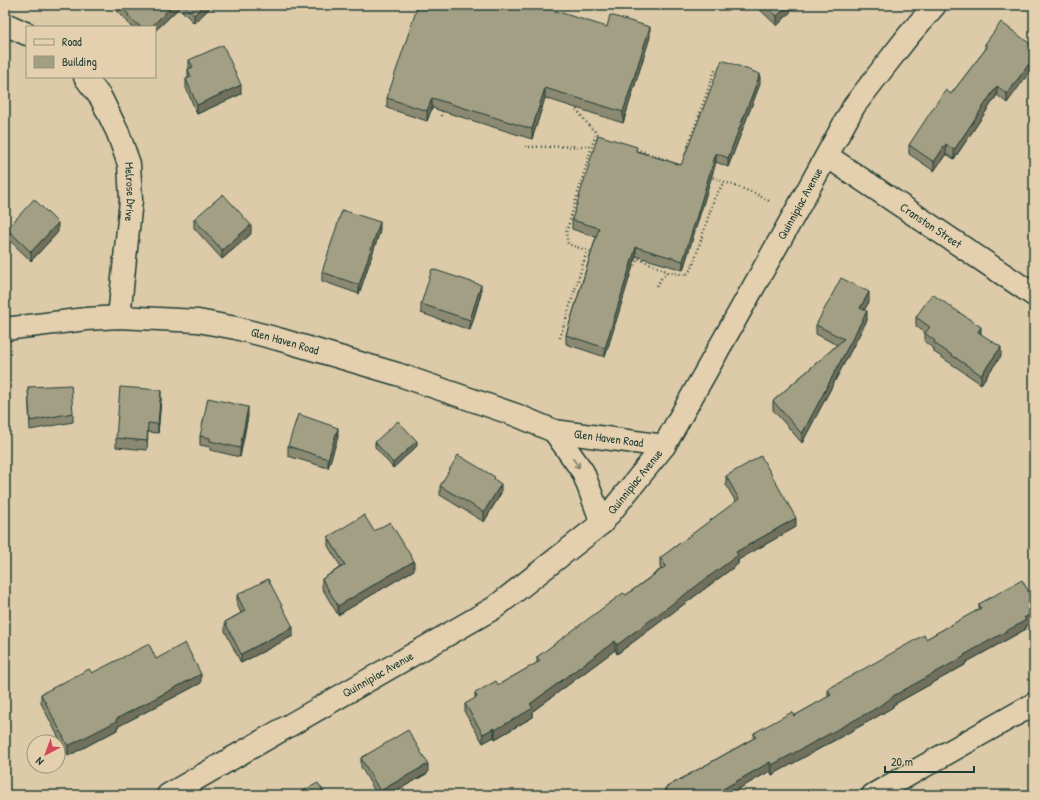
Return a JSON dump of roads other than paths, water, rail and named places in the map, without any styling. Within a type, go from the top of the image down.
[{"type":"street","name":"Quinnipiac Avenue","points":[[168,795],[494,608],[602,523],[664,446],[854,106],[884,66],[935,5]]},
{"type":"street","points":[[5,24],[26,34]]},
{"type":"street","name":"Melrose Drive","points":[[86,78],[101,98],[118,132],[130,164],[131,200],[119,317]]},
{"type":"street","name":"Cranston Street","points":[[827,156],[1034,296]]},
{"type":"street","name":"Glen Haven Road","points":[[5,329],[86,319],[119,317],[198,321],[236,328],[278,339],[397,374],[516,415],[554,431],[664,446]]},
{"type":"street","name":"Glen Haven Road","points":[[554,431],[583,472],[602,523]]},
{"type":"street","points":[[873,795],[1034,704]]}]
